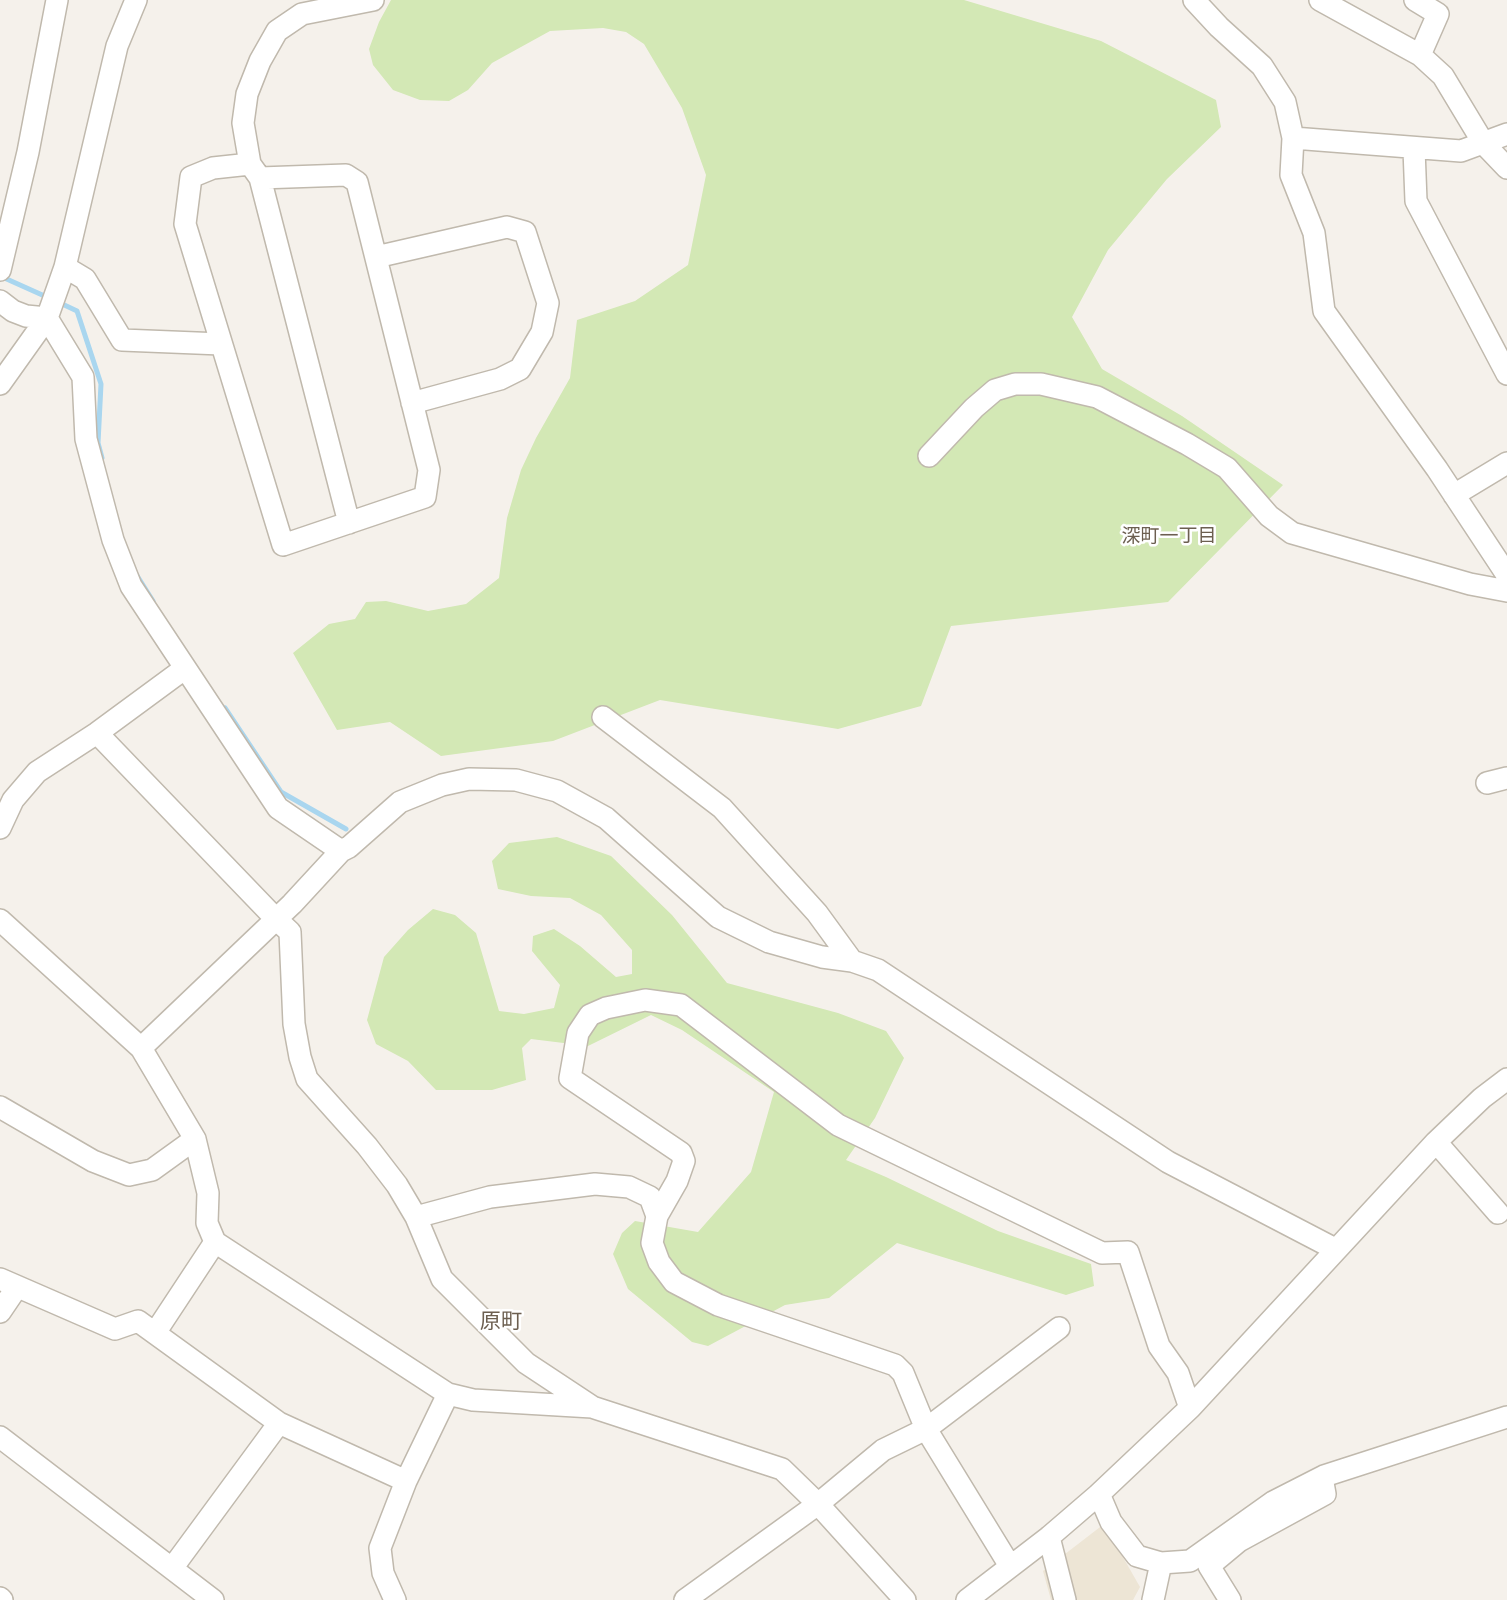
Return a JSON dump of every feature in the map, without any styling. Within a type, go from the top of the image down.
[{"type":"street","points":[[0,270],[28,152],[57,0]]},
{"type":"street","points":[[0,384],[47,318],[61,277],[117,46],[136,0]]},
{"type":"street","points":[[349,523],[243,123],[247,94],[260,61],[277,31],[302,14],[373,0]]},
{"type":"street","points":[[1194,0],[1262,66],[1285,102],[1293,138],[1291,175],[1314,233],[1324,312],[1454,495],[1507,575]]},
{"type":"street","points":[[1320,0],[1420,55],[1443,76],[1484,144],[1507,168]]},
{"type":"street","points":[[1415,0],[1438,14],[1420,55]]},
{"type":"street","points":[[1293,138],[1461,151],[1507,134]]},
{"type":"street","points":[[1414,149],[1416,201],[1507,374]]},
{"type":"street","points":[[213,169],[255,171],[346,175],[357,182],[429,470],[425,497],[283,545],[185,224],[191,177],[213,169]]},
{"type":"street","points":[[376,257],[507,227],[525,232],[548,303],[541,332],[520,369],[500,379],[412,403]]},
{"type":"street","points":[[61,277],[85,279],[122,340],[221,344]]},
{"type":"street","points":[[0,301],[13,311],[26,316],[47,318]]},
{"type":"street","points":[[47,318],[83,377],[86,439],[113,540],[131,586],[278,808],[341,850]]},
{"type":"street","points":[[929,456],[974,408],[995,390],[1015,384],[1041,384],[1097,397],[1227,468],[1269,516],[1292,533],[1470,584],[1507,591]]},
{"type":"street","points":[[1454,495],[1507,463]]},
{"type":"street","points":[[0,828],[13,800],[37,772],[97,733],[184,669]]},
{"type":"street","points":[[603,717],[722,808],[817,913],[852,961]]},
{"type":"street","points":[[97,733],[290,932],[294,1024],[307,1079],[367,1146],[397,1185],[416,1217],[442,1279],[526,1363],[592,1407]]},
{"type":"street","points":[[141,1048],[292,904],[341,850],[349,847],[400,802],[442,785],[470,779],[516,780],[557,791],[606,818],[718,916],[769,942],[822,957],[852,961],[878,970],[1168,1163],[1335,1249]]},
{"type":"street","points":[[0,920],[141,1048],[195,1139],[208,1193],[208,1223],[215,1242],[448,1394],[473,1400],[592,1407],[782,1469],[818,1504],[905,1600]]},
{"type":"street","points":[[1010,1566],[926,1429],[904,1373],[895,1365],[718,1305],[674,1282],[659,1262],[652,1243],[657,1216],[677,1181],[684,1161],[681,1153],[570,1078],[578,1033],[590,1015],[606,1008],[645,1000],[681,1006],[838,1125],[1102,1253],[1128,1252],[1159,1346],[1178,1373],[1190,1408]]},
{"type":"street","points":[[967,1600],[1049,1537],[1099,1494],[1190,1408],[1436,1142],[1507,1079]]},
{"type":"street","points":[[0,1107],[93,1161],[129,1175],[152,1170],[195,1139]]},
{"type":"street","points":[[1436,1142],[1497,1213]]},
{"type":"street","points":[[416,1217],[491,1197],[595,1184],[629,1187],[650,1197],[657,1216]]},
{"type":"street","points":[[155,1333],[215,1242]]},
{"type":"street","points":[[0,1312],[8,1283],[115,1329],[138,1321],[279,1423],[405,1481]]},
{"type":"street","points":[[685,1600],[818,1504],[883,1450],[926,1429],[1059,1328]]},
{"type":"street","points":[[395,1600],[383,1573],[380,1548],[405,1481],[448,1394]]},
{"type":"street","points":[[1099,1494],[1111,1522],[1137,1556],[1161,1563],[1190,1560],[1273,1502],[1322,1477],[1507,1417]]},
{"type":"street","points":[[173,1567],[279,1423]]},
{"type":"street","points":[[0,1437],[213,1600]]},
{"type":"street","points":[[1230,1600],[1209,1566],[1239,1541],[1325,1494],[1322,1477]]},
{"type":"street","points":[[1049,1537],[1065,1600]]},
{"type":"street","points":[[1153,1600],[1161,1563]]},
{"type":"shaded area","points":[[1104,1524],[1140,1587],[1133,1600],[1051,1600],[1043,1571]]},
{"type":"green space","points":[[391,0],[964,0],[1101,41],[1216,100],[1221,127],[1167,179],[1108,250],[1072,317],[1102,369],[1182,416],[1283,485],[1168,602],[951,626],[921,706],[838,729],[660,700],[553,741],[441,756],[390,722],[337,730],[293,653],[329,624],[355,619],[366,602],[386,601],[428,611],[466,604],[499,578],[507,518],[521,470],[570,378],[577,320],[635,301],[688,265],[706,175],[682,108],[644,44],[626,32],[603,28],[550,31],[492,63],[468,90],[449,101],[420,100],[393,90],[373,65],[369,49]]},
{"type":"green space","points":[[557,837],[611,856],[672,915],[727,983],[838,1013],[886,1031],[904,1058],[875,1118],[846,1160],[998,1231],[1091,1264],[1094,1286],[1066,1295],[897,1243],[829,1298],[785,1305],[708,1346],[692,1342],[628,1289],[613,1254],[622,1233],[635,1221],[698,1232],[751,1172],[774,1092],[682,1030],[651,1015],[588,1046],[531,1039],[522,1048],[526,1080],[492,1090],[436,1090],[408,1061],[376,1044],[367,1020],[384,957],[408,930],[433,909],[455,915],[476,933],[499,1011],[524,1014],[554,1008],[560,985],[532,951],[533,936],[554,929],[580,946],[616,977],[632,974],[632,950],[601,915],[570,898],[531,896],[498,889],[492,861],[509,843]]},
{"type":"waterway","points":[[0,276],[49,298]]},
{"type":"waterway","points":[[58,302],[77,311],[101,384],[98,443],[102,458]]},
{"type":"waterway","points":[[136,574],[153,601]]},
{"type":"waterway","points":[[225,708],[281,792],[346,829]]},
{"type":"district","name":"深町一丁目","points":[[1169,538]]},
{"type":"district","name":"原町","points":[[501,1323]]}]
